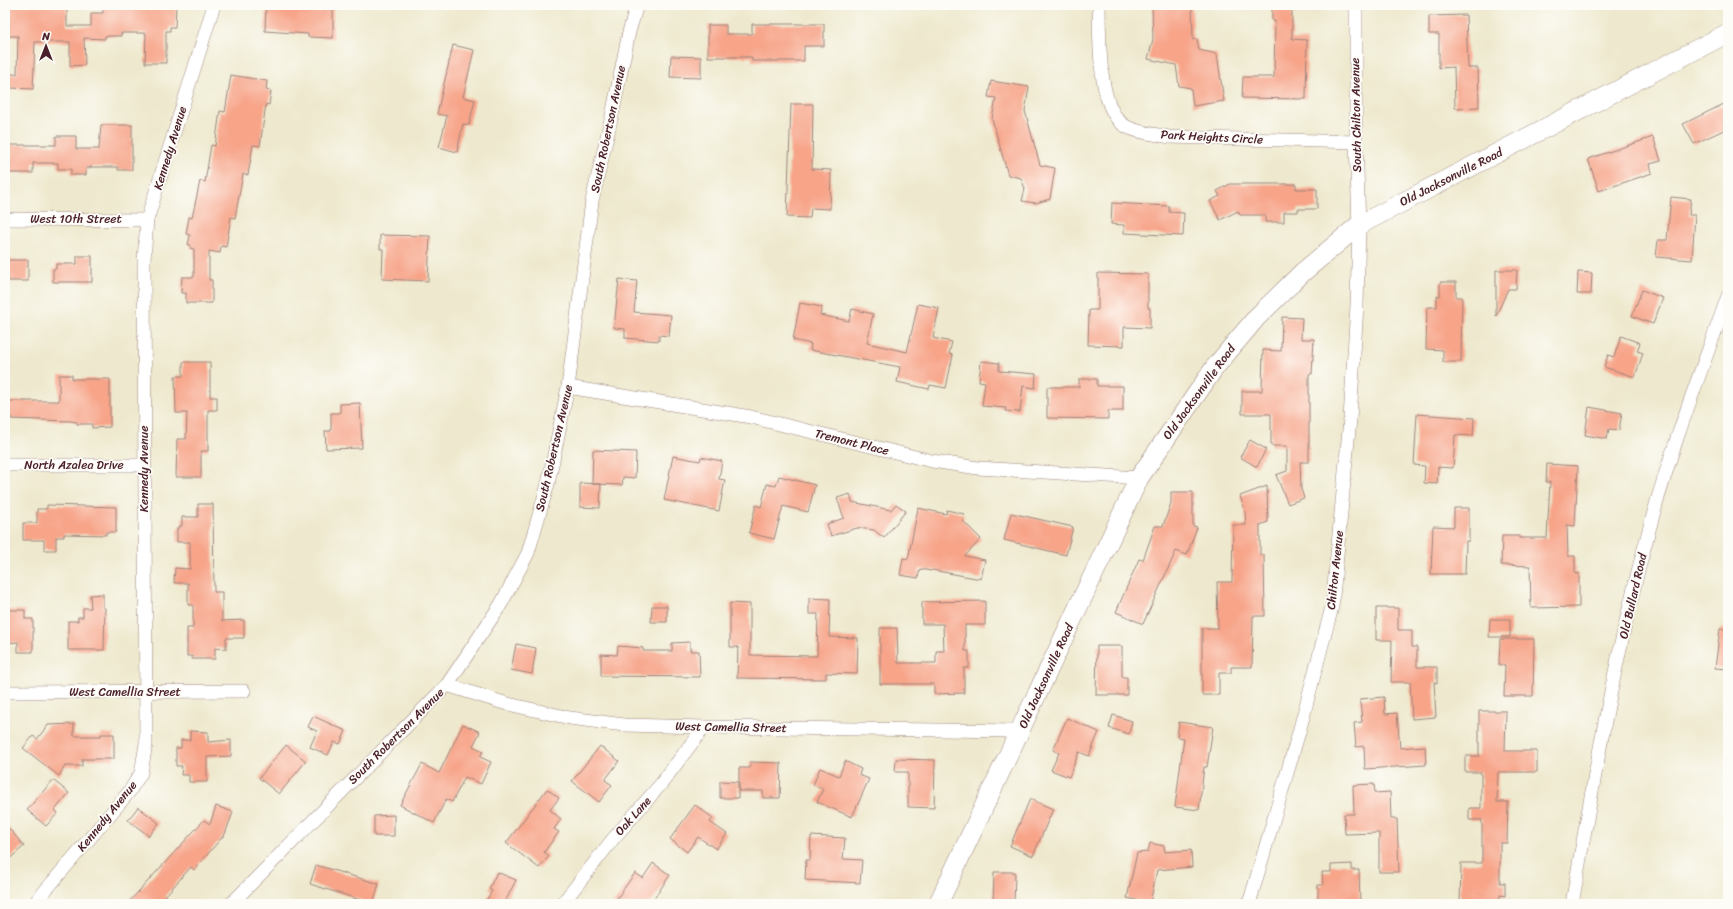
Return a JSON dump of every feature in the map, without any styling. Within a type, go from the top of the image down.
[{"type":"main road","name":"Old Jacksonville Road","points":[[938,904],[1139,478],[1215,367],[1252,323],[1303,272],[1359,225],[1728,33]]},
{"type":"street","name":"Kennedy Avenue","points":[[34,904],[129,792],[141,774],[146,744],[144,260],[147,220],[214,5]]},
{"type":"street","name":"South Robertson Avenue","points":[[238,902],[446,685],[501,604],[528,553],[548,484],[568,387],[592,201],[613,111],[629,32],[637,5]]},
{"type":"street","name":"Park Heights Circle","points":[[1099,5],[1100,61],[1106,94],[1114,116],[1126,126],[1140,131],[1169,137],[1356,142]]},
{"type":"street","name":"South Chilton Avenue","points":[[1356,5],[1356,142],[1359,225]]},
{"type":"street","name":"West 10th Street","points":[[5,219],[147,220]]},
{"type":"street","name":"Chilton Avenue","points":[[1249,904],[1299,732],[1332,607],[1350,419],[1357,305],[1359,225]]},
{"type":"street","name":"Old Bullard Road","points":[[1572,904],[1591,797],[1617,667],[1649,530],[1679,432],[1728,296]]},
{"type":"street","name":"Tremont Place","points":[[568,387],[751,417],[932,461],[978,468],[1139,478]]},
{"type":"street","name":"North Azalea Drive","points":[[5,465],[144,465]]},
{"type":"street","name":"West Camellia Street","points":[[446,685],[504,703],[570,718],[624,725],[1020,730]]},
{"type":"street","name":"West Camellia Street","points":[[5,692],[244,692]]},
{"type":"street","name":"Oak Lane","points":[[562,904],[613,839],[662,784],[704,727]]},
{"type":"building","points":[[5,5],[67,5],[67,26],[91,26],[91,13],[103,13],[103,7],[119,7],[119,5],[176,5],[175,27],[170,27],[170,31],[166,31],[166,63],[145,63],[146,33],[121,33],[121,36],[105,36],[105,39],[84,38],[85,65],[70,66],[70,42],[35,42],[33,89],[9,88],[9,74],[17,74],[18,36],[5,36]]},
{"type":"building","points":[[266,5],[333,5],[333,38],[308,37],[308,34],[265,31]]},
{"type":"building","points":[[1152,5],[1192,5],[1193,40],[1197,39],[1199,50],[1217,54],[1224,101],[1193,106],[1191,88],[1179,86],[1176,65],[1148,59],[1153,39]]},
{"type":"building","points":[[1272,5],[1292,5],[1292,39],[1307,40],[1306,99],[1242,98],[1243,77],[1274,77],[1275,21],[1272,21]]},
{"type":"building","points":[[1466,15],[1468,68],[1478,68],[1479,107],[1455,108],[1454,67],[1439,68],[1439,34],[1429,34],[1429,16]]},
{"type":"building","points":[[752,24],[824,24],[824,46],[804,46],[804,61],[752,61],[752,57],[708,57],[708,25],[726,25],[726,34],[752,34]]},
{"type":"building","points":[[453,45],[474,50],[463,97],[475,100],[469,125],[463,124],[457,152],[439,147],[447,116],[437,114]]},
{"type":"building","points":[[671,56],[701,57],[701,78],[670,77]]},
{"type":"building","points":[[231,75],[267,81],[266,90],[271,91],[269,105],[266,104],[260,146],[253,145],[248,175],[243,174],[235,218],[231,217],[226,247],[221,246],[220,253],[209,251],[209,280],[212,280],[212,303],[186,303],[186,293],[181,293],[182,277],[194,277],[194,249],[190,248],[191,245],[188,245],[190,235],[186,234],[189,217],[192,218],[200,181],[205,182],[211,145],[215,146],[220,111],[225,112]]},
{"type":"building","points":[[991,81],[1029,87],[1025,111],[1040,165],[1055,168],[1050,199],[1036,203],[1022,201],[1025,189],[1021,178],[1008,175],[992,119],[996,98],[988,97]]},
{"type":"building","points":[[1728,102],[1728,128],[1694,144],[1683,124]]},
{"type":"building","points":[[791,104],[813,104],[812,169],[831,170],[830,209],[811,208],[810,218],[787,217]]},
{"type":"building","points":[[101,125],[132,125],[132,170],[118,170],[118,167],[90,167],[86,168],[86,175],[71,175],[71,169],[58,169],[58,163],[33,163],[33,173],[5,173],[5,145],[56,145],[56,136],[76,136],[76,149],[99,149]]},
{"type":"building","points":[[1653,137],[1661,161],[1650,164],[1652,173],[1599,191],[1588,159]]},
{"type":"building","points":[[1230,184],[1296,184],[1296,189],[1317,189],[1317,209],[1298,209],[1298,212],[1284,212],[1284,222],[1265,222],[1265,215],[1240,215],[1238,211],[1220,220],[1210,201],[1220,196],[1217,191]]},
{"type":"building","points":[[1671,197],[1691,199],[1689,215],[1695,215],[1692,260],[1656,257],[1658,240],[1667,240]]},
{"type":"building","points":[[1112,203],[1169,206],[1169,212],[1184,213],[1183,236],[1124,233],[1124,225],[1111,224]]},
{"type":"building","points":[[380,235],[430,236],[428,281],[382,279],[383,249],[380,249]]},
{"type":"building","points":[[77,256],[92,256],[92,282],[53,282],[53,269],[56,269],[56,264],[77,264]]},
{"type":"building","points":[[5,260],[28,260],[28,281],[5,281]]},
{"type":"building","points":[[1496,270],[1517,270],[1516,289],[1508,289],[1496,316]]},
{"type":"building","points":[[1578,272],[1592,273],[1591,294],[1577,294]]},
{"type":"building","points":[[1098,273],[1148,274],[1148,308],[1150,308],[1150,328],[1124,327],[1124,346],[1088,345],[1089,310],[1098,310]]},
{"type":"building","points":[[619,279],[637,281],[634,312],[671,315],[669,336],[659,335],[659,341],[625,338],[625,329],[614,328]]},
{"type":"building","points":[[1440,282],[1456,282],[1456,297],[1462,297],[1461,362],[1443,362],[1443,350],[1426,349],[1427,307],[1437,307],[1437,296],[1440,296]]},
{"type":"building","points":[[1642,290],[1663,298],[1653,324],[1632,316]]},
{"type":"building","points":[[800,303],[822,307],[820,315],[849,321],[852,309],[873,314],[867,343],[907,352],[918,304],[939,308],[933,338],[952,342],[949,354],[953,355],[946,388],[930,385],[929,389],[897,382],[900,367],[810,350],[811,344],[793,340]]},
{"type":"building","points":[[1282,317],[1302,318],[1301,339],[1314,339],[1312,374],[1309,374],[1309,462],[1300,462],[1301,489],[1304,498],[1288,504],[1276,475],[1287,471],[1287,446],[1271,446],[1271,414],[1242,414],[1242,391],[1262,391],[1263,350],[1281,351]]},
{"type":"building","points":[[1621,336],[1640,343],[1637,351],[1643,353],[1635,377],[1604,367],[1608,355],[1614,357]]},
{"type":"building","points":[[981,361],[999,363],[999,371],[1036,374],[1035,388],[1023,386],[1020,412],[1005,411],[1006,408],[982,406],[985,382],[979,381]]},
{"type":"building","points":[[183,362],[210,362],[210,397],[217,397],[217,410],[208,410],[208,451],[201,451],[201,477],[176,477],[177,439],[186,439],[187,413],[176,413],[175,376],[183,376]]},
{"type":"building","points":[[59,375],[72,375],[72,379],[110,379],[110,427],[92,428],[92,424],[77,424],[77,422],[70,421],[11,419],[11,416],[5,416],[5,401],[59,401]]},
{"type":"building","points":[[1079,379],[1097,379],[1097,386],[1123,386],[1123,411],[1108,411],[1108,419],[1047,418],[1047,387],[1079,387]]},
{"type":"building","points":[[360,403],[362,448],[326,449],[325,431],[331,431],[331,413],[340,413],[340,404]]},
{"type":"building","points":[[1589,407],[1622,413],[1619,430],[1609,429],[1607,439],[1585,435]]},
{"type":"building","points":[[1417,414],[1474,418],[1473,436],[1455,435],[1453,468],[1438,467],[1437,484],[1424,483],[1425,466],[1414,465]]},
{"type":"building","points":[[1250,440],[1266,449],[1257,467],[1240,457]]},
{"type":"building","points":[[593,450],[636,452],[635,478],[623,477],[622,485],[592,484]]},
{"type":"building","points":[[673,456],[700,461],[701,457],[722,461],[719,479],[725,480],[719,511],[664,500]]},
{"type":"building","points":[[1547,464],[1578,466],[1575,526],[1567,525],[1568,556],[1575,556],[1575,574],[1579,573],[1579,607],[1531,608],[1530,566],[1501,565],[1502,536],[1547,538],[1550,482],[1546,482]]},
{"type":"building","points":[[779,476],[815,485],[808,512],[783,506],[774,539],[749,533],[756,505],[761,507],[767,484],[776,486]]},
{"type":"building","points":[[580,483],[601,484],[600,508],[580,507]]},
{"type":"building","points":[[1267,486],[1268,522],[1260,525],[1260,555],[1264,555],[1265,616],[1253,616],[1252,667],[1231,667],[1231,673],[1219,673],[1219,695],[1202,695],[1202,628],[1218,628],[1217,582],[1232,582],[1233,525],[1246,525],[1245,511],[1240,496]]},
{"type":"building","points":[[1171,492],[1193,492],[1193,526],[1197,527],[1187,555],[1176,551],[1143,624],[1116,612],[1139,559],[1143,560],[1155,526],[1163,526],[1171,503]]},
{"type":"building","points":[[850,494],[852,502],[891,510],[896,504],[906,511],[884,538],[874,530],[857,528],[831,536],[827,524],[844,518],[837,498]]},
{"type":"building","points":[[198,504],[213,504],[214,592],[222,592],[222,621],[244,620],[244,638],[226,638],[226,649],[215,648],[215,659],[192,659],[192,656],[187,656],[187,628],[193,628],[193,605],[188,605],[188,583],[174,583],[175,568],[190,569],[190,542],[177,542],[177,528],[182,526],[182,517],[198,517]]},
{"type":"building","points":[[47,505],[116,507],[116,532],[106,532],[106,535],[64,534],[64,537],[56,537],[56,550],[44,550],[44,540],[23,540],[23,523],[37,523],[37,509],[47,509]]},
{"type":"building","points":[[918,508],[946,514],[947,510],[964,514],[963,521],[981,539],[965,556],[985,560],[981,579],[920,569],[918,578],[900,575],[903,558],[908,559]]},
{"type":"building","points":[[1454,508],[1469,508],[1469,541],[1466,541],[1465,574],[1431,574],[1433,526],[1454,527]]},
{"type":"building","points":[[1011,513],[1073,527],[1066,555],[1004,540]]},
{"type":"building","points":[[103,594],[103,608],[105,608],[104,650],[68,650],[68,621],[78,621],[78,617],[83,617],[83,608],[91,608],[90,595]]},
{"type":"building","points":[[809,598],[830,599],[829,637],[858,638],[857,674],[826,673],[826,679],[737,678],[738,647],[730,647],[730,603],[750,604],[750,655],[817,656],[818,614],[809,614]]},
{"type":"building","points":[[985,601],[985,625],[965,625],[965,651],[969,651],[969,668],[964,668],[964,693],[934,694],[934,684],[880,684],[880,628],[897,628],[898,663],[936,663],[936,651],[944,651],[943,624],[922,624],[922,602]]},
{"type":"building","points":[[652,606],[667,606],[667,622],[651,622]]},
{"type":"building","points":[[1376,608],[1398,608],[1398,630],[1412,630],[1412,647],[1417,647],[1417,667],[1437,667],[1437,683],[1434,682],[1436,717],[1412,719],[1410,682],[1391,682],[1392,640],[1376,640]]},
{"type":"building","points":[[6,610],[25,610],[25,619],[33,619],[33,652],[18,652],[18,642],[5,643]]},
{"type":"building","points":[[1490,619],[1510,619],[1510,637],[1489,637]]},
{"type":"building","points":[[1720,629],[1728,629],[1728,669],[1715,668]]},
{"type":"building","points":[[1500,639],[1534,639],[1533,696],[1504,696],[1505,665],[1499,665]]},
{"type":"building","points":[[690,642],[690,651],[699,651],[700,677],[601,676],[601,654],[617,655],[618,646],[643,648],[643,651],[672,651],[672,643]]},
{"type":"building","points":[[516,644],[536,648],[532,674],[511,670]]},
{"type":"building","points":[[1097,646],[1122,646],[1122,677],[1127,677],[1127,695],[1096,695]]},
{"type":"building","points":[[1384,697],[1385,714],[1397,713],[1400,748],[1425,746],[1426,765],[1365,769],[1364,746],[1356,747],[1354,723],[1362,722],[1360,699]]},
{"type":"building","points":[[1479,711],[1506,711],[1505,751],[1537,751],[1537,772],[1498,772],[1497,802],[1508,802],[1507,843],[1500,843],[1500,883],[1505,883],[1505,896],[1500,895],[1500,904],[1460,903],[1461,863],[1482,863],[1482,820],[1469,820],[1469,808],[1481,808],[1481,772],[1465,772],[1465,756],[1479,756]]},
{"type":"building","points":[[1113,715],[1132,721],[1129,734],[1109,728]]},
{"type":"building","points":[[313,716],[346,731],[340,744],[334,742],[328,755],[310,747],[317,731],[308,727]]},
{"type":"building","points":[[1067,718],[1099,732],[1089,756],[1079,752],[1069,777],[1051,770],[1059,753],[1053,750]]},
{"type":"building","points":[[1179,722],[1213,727],[1207,767],[1204,767],[1199,810],[1175,807],[1184,738],[1177,737]]},
{"type":"building","points":[[74,724],[74,736],[101,736],[101,734],[114,734],[114,759],[82,759],[82,766],[65,766],[59,776],[23,748],[33,736],[37,739],[48,725]]},
{"type":"building","points":[[463,724],[480,732],[473,746],[483,751],[480,757],[491,762],[481,784],[465,777],[452,802],[446,799],[434,823],[400,805],[422,764],[439,773]]},
{"type":"building","points":[[190,731],[208,732],[208,742],[231,740],[231,756],[207,757],[207,782],[189,782],[189,775],[181,775],[182,766],[176,766],[176,748],[181,748],[181,740],[190,740]]},
{"type":"building","points":[[286,745],[306,761],[279,794],[259,778]]},
{"type":"building","points":[[600,746],[619,761],[605,780],[612,785],[599,802],[572,781]]},
{"type":"building","points":[[896,759],[935,760],[934,808],[908,807],[908,772],[895,772]]},
{"type":"building","points":[[845,761],[861,769],[859,775],[869,779],[852,817],[817,802],[823,789],[813,785],[820,768],[839,776]]},
{"type":"building","points":[[750,762],[781,763],[780,798],[763,798],[763,791],[739,791],[739,768],[750,768]]},
{"type":"building","points":[[53,780],[69,793],[55,810],[58,813],[46,826],[27,810]]},
{"type":"building","points":[[720,781],[738,782],[738,798],[720,798]]},
{"type":"building","points":[[1374,784],[1375,793],[1390,792],[1391,819],[1397,819],[1399,872],[1379,872],[1379,833],[1345,834],[1344,814],[1354,814],[1353,785]]},
{"type":"building","points":[[547,789],[559,798],[550,810],[561,819],[554,829],[559,832],[544,852],[549,856],[539,868],[506,843]]},
{"type":"building","points":[[1030,799],[1053,809],[1033,856],[1010,846]]},
{"type":"building","points":[[695,805],[713,818],[710,822],[727,834],[716,849],[698,837],[687,852],[670,839]]},
{"type":"building","points":[[216,806],[233,812],[225,834],[194,870],[191,867],[165,896],[173,904],[127,904],[204,820],[210,824]]},
{"type":"building","points":[[138,807],[159,823],[149,836],[128,820]]},
{"type":"building","points":[[394,815],[394,836],[374,836],[374,816]]},
{"type":"building","points":[[5,824],[24,846],[5,863]]},
{"type":"building","points":[[811,836],[845,838],[843,859],[862,860],[860,883],[805,880],[806,860],[810,860]]},
{"type":"building","points":[[1150,843],[1164,846],[1165,852],[1191,850],[1192,867],[1157,870],[1150,903],[1127,898],[1137,853],[1148,852]]},
{"type":"building","points":[[653,863],[670,875],[653,900],[648,904],[613,904],[635,873],[643,878]]},
{"type":"building","points":[[1352,864],[1352,870],[1359,870],[1360,902],[1354,902],[1354,904],[1324,904],[1324,901],[1318,901],[1318,885],[1323,885],[1322,872],[1331,872],[1331,865]]},
{"type":"building","points":[[316,865],[379,884],[373,904],[310,884]]},
{"type":"building","points":[[497,872],[516,880],[504,904],[484,904],[492,891],[489,889]]},
{"type":"building","points":[[994,872],[1015,872],[1014,904],[993,904]]}]
